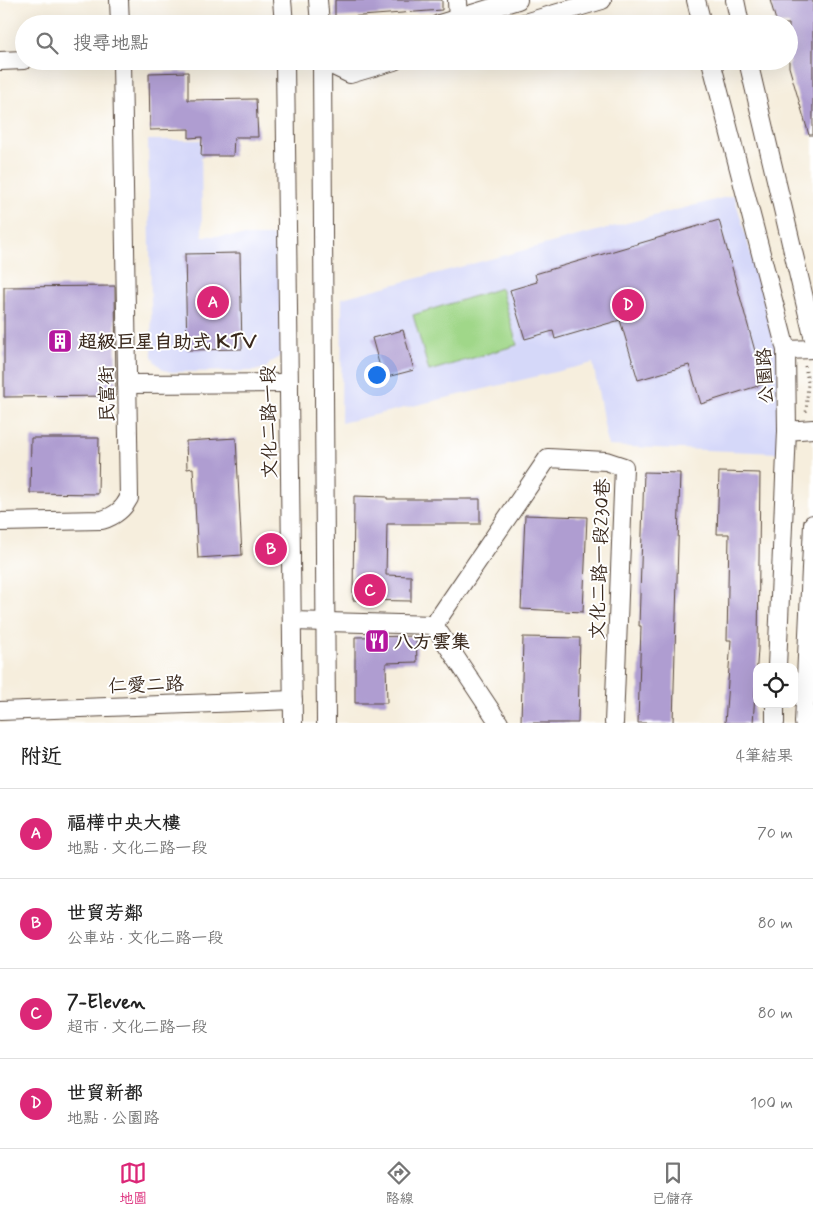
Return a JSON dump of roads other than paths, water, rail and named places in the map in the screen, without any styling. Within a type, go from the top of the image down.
[{"type":"street","points":[[120,0],[120,15]]},
{"type":"street","points":[[282,0],[283,15]]},
{"type":"street","points":[[318,0],[319,15]]},
{"type":"street","points":[[457,0],[458,15]]},
{"type":"street","points":[[475,15],[518,0]]},
{"type":"street","points":[[551,15],[602,0]]},
{"type":"street","points":[[696,0],[700,15]]},
{"type":"street","points":[[735,0],[738,15]]},
{"type":"street","points":[[0,61],[15,60]]},
{"type":"street","name":"民富街","points":[[0,522],[102,520],[112,517],[123,509],[129,498],[122,70]]},
{"type":"street","name":"文化二路一段","points":[[285,70],[293,723]]},
{"type":"street","points":[[322,70],[326,723]]},
{"type":"street","points":[[341,70],[350,74],[364,70]]},
{"type":"street","name":"公園路","points":[[714,70],[786,350],[787,431],[777,663]]},
{"type":"street","points":[[750,70],[812,328]]},
{"type":"street","points":[[786,350],[813,349]]},
{"type":"street","points":[[127,384],[289,383]]},
{"type":"street","points":[[787,431],[813,429]]},
{"type":"street","name":"文化二路一段230巷","points":[[434,625],[548,458],[606,461],[624,466],[614,723]]},
{"type":"street","points":[[804,723],[813,524]]},
{"type":"street","points":[[292,621],[434,625],[499,723]]},
{"type":"street","name":"仁愛二路","points":[[0,711],[293,700]]},
{"type":"street","points":[[775,708],[775,723]]},
{"type":"place","name":"福樺中央大樓","points":[[213,302]]},
{"type":"place","name":"世貿新都","points":[[628,305]]},
{"type":"place","name":"超級巨星自助式 KTV","points":[[60,341]]},
{"type":"place","name":"世貿芳鄰","points":[[271,549]]},
{"type":"place","name":"7-Eleven","points":[[370,590]]},
{"type":"place","name":"八方雲集","points":[[377,641]]}]
